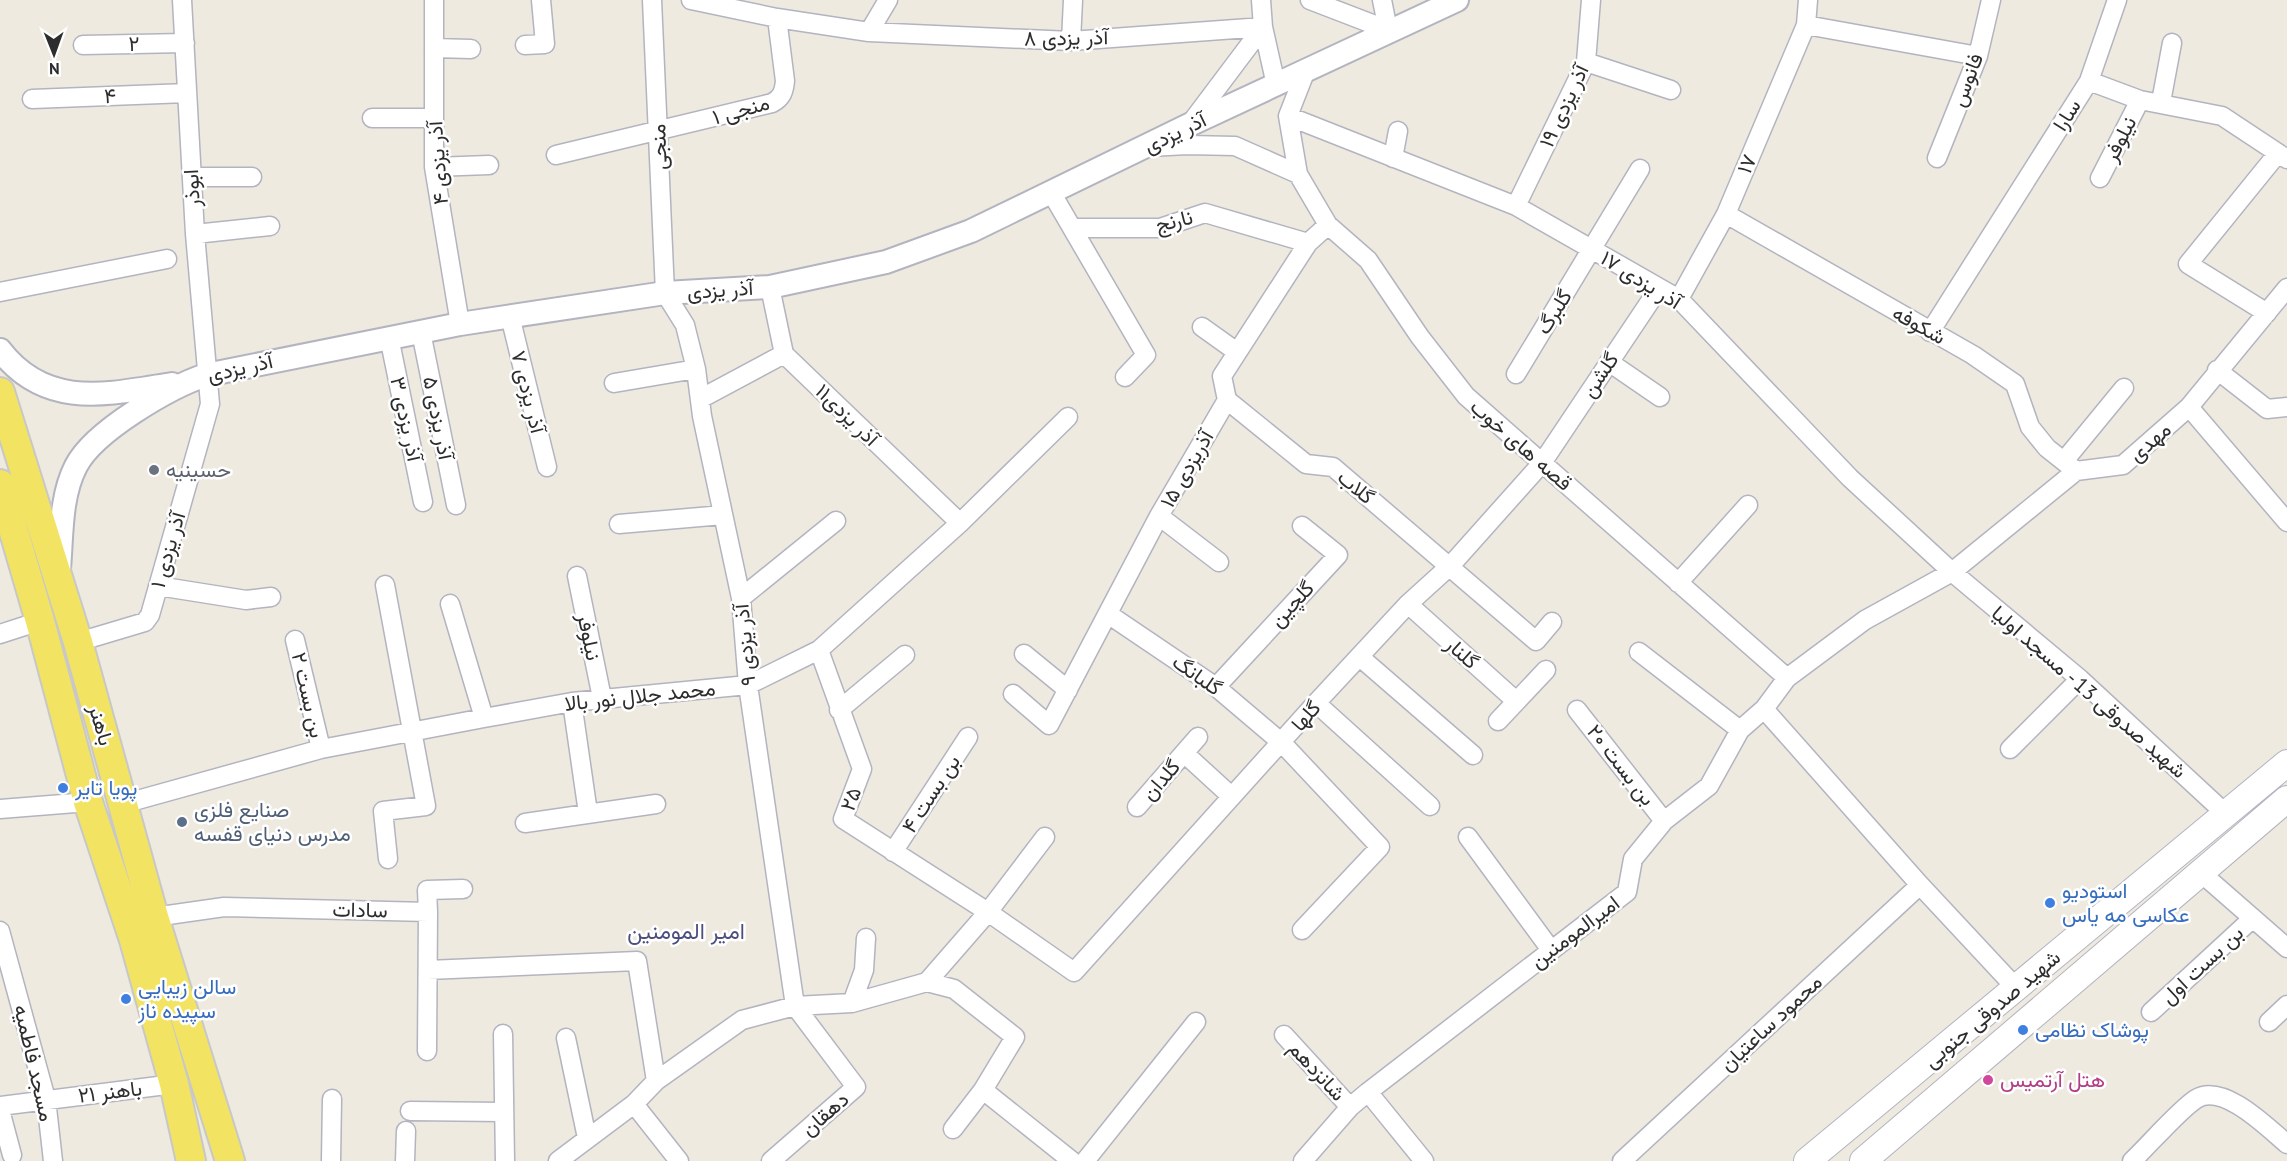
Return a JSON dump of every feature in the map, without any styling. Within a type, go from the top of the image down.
[{"type":"main road","name":"باهنر","points":[[0,392],[78,642],[154,917],[230,1161]]},
{"type":"main road","name":"باهنر","points":[[0,487],[40,621],[88,801],[134,939],[174,1084],[191,1161]]},
{"type":"main road","name":"شهید صدوقی جنوبی","points":[[1807,1161],[2287,763]]},
{"type":"main road","name":"شهید صدوقی جنوبی","points":[[1863,1161],[2116,942],[2287,799]]},
{"type":"main road","points":[[2099,920],[2116,942]]},
{"type":"street","name":"ابوذر","points":[[182,0],[195,234],[206,375]]},
{"type":"street","name":"۴ آذر یزدی","points":[[434,0],[434,166],[460,324]]},
{"type":"street","points":[[525,45],[545,44],[541,0]]},
{"type":"street","name":"منجی","points":[[652,0],[665,293]]},
{"type":"street","name":"۸ آذر یزدی","points":[[691,0],[777,18],[869,32],[1071,41],[1263,27]]},
{"type":"street","points":[[869,32],[888,0]]},
{"type":"street","points":[[1071,41],[1073,0]]},
{"type":"street","points":[[1261,0],[1263,27],[1276,85]]},
{"type":"street","points":[[1310,0],[1388,30]]},
{"type":"street","points":[[1382,0],[1388,30]]},
{"type":"street","name":"آذر یزدی","points":[[58,579],[64,501],[77,465],[105,432],[183,383],[206,375],[460,324],[665,293],[770,287],[886,262],[971,231],[1388,30],[1457,0]]},
{"type":"street","name":"آذر یزدی ۱۹","points":[[1516,206],[1586,62],[1591,0]]},
{"type":"street","name":"۱۷","points":[[1678,299],[1726,214],[1806,25],[1808,0]]},
{"type":"street","name":"فانوس","points":[[1937,158],[1978,56],[1991,0]]},
{"type":"street","points":[[2089,81],[2117,0]]},
{"type":"street","name":"منجی ۱","points":[[658,132],[772,103],[779,99],[784,90],[785,81],[777,18]]},
{"type":"street","points":[[1806,25],[1978,56]]},
{"type":"street","points":[[1190,125],[1263,27]]},
{"type":"street","name":"۲","points":[[82,45],[185,43]]},
{"type":"street","points":[[2161,102],[2172,43]]},
{"type":"street","points":[[434,48],[471,49]]},
{"type":"street","points":[[1586,62],[1671,90]]},
{"type":"street","points":[[1288,116],[1306,70]]},
{"type":"street","name":"سارا","points":[[1930,332],[2089,81],[2140,100],[2161,102],[2222,116],[2283,156]]},
{"type":"street","name":"۴","points":[[32,99],[188,93]]},
{"type":"street","name":"نیلوفر","points":[[2100,178],[2140,100]]},
{"type":"street","name":"آذر یزدی ۱۷","points":[[1288,116],[1516,206],[1678,299],[1850,478],[1952,572]]},
{"type":"street","name":"قصه های خوب","points":[[1288,116],[1298,174],[1328,225],[1368,260],[1420,337],[1466,396],[1787,678]]},
{"type":"street","points":[[372,118],[434,118]]},
{"type":"street","points":[[1394,158],[1398,131]]},
{"type":"street","points":[[556,155],[658,132]]},
{"type":"street","points":[[1144,148],[1187,145],[1235,146],[1298,174]]},
{"type":"street","points":[[2267,313],[2188,264],[2283,156]]},
{"type":"street","points":[[434,166],[489,165]]},
{"type":"street","name":"گلبرگ","points":[[1516,375],[1640,169]]},
{"type":"street","points":[[192,177],[252,177]]},
{"type":"street","points":[[1051,192],[1146,355],[1125,376]]},
{"type":"street","name":"نارنج","points":[[1072,228],[1160,228],[1205,213],[1308,243]]},
{"type":"street","name":"شکوفه","points":[[1726,214],[1973,355],[2014,384],[2030,427],[2047,448],[2070,466]]},
{"type":"street","points":[[1227,400],[1222,376],[1308,243],[1328,225]]},
{"type":"street","points":[[195,234],[270,226]]},
{"type":"street","points":[[0,292],[167,260]]},
{"type":"street","points":[[700,399],[784,354],[770,287]]},
{"type":"street","name":"گلشن","points":[[1542,463],[1659,288]]},
{"type":"street","name":"مهدی","points":[[2070,466],[2123,465],[2189,408],[2217,370],[2287,288]]},
{"type":"street","name":"آذر یزدی ۹","points":[[665,293],[685,325],[696,369],[700,399],[741,598],[748,685],[795,1006]]},
{"type":"street","name":"آذر یزدی ۷","points":[[510,316],[547,467]]},
{"type":"street","points":[[1202,327],[1238,352]]},
{"type":"street","name":"آذر یزدی ۵","points":[[421,332],[456,505]]},
{"type":"street","name":"آذر یزدی ۳","points":[[389,337],[423,502]]},
{"type":"street","points":[[0,350],[31,381],[73,394],[99,396],[183,383]]},
{"type":"street","name":"آذر یزدی۱۱","points":[[784,354],[960,523]]},
{"type":"street","points":[[1610,362],[1660,397]]},
{"type":"street","points":[[614,383],[696,369]]},
{"type":"street","points":[[2217,370],[2267,409],[2287,407]]},
{"type":"street","name":"آذر یزدی ۱","points":[[78,642],[145,622],[150,615],[210,404],[206,375]]},
{"type":"street","points":[[1952,572],[2070,466],[2124,388]]},
{"type":"street","name":"۱۵ آذریزدی","points":[[1013,694],[1049,725],[1159,516],[1227,400]]},
{"type":"street","name":"گلاب","points":[[1227,400],[1306,464],[1333,467],[1536,641],[1552,622]]},
{"type":"street","points":[[2189,408],[2287,522]]},
{"type":"street","name":"محمد جلال نور بالا","points":[[123,804],[321,749],[572,702],[748,685],[819,650],[960,523],[1068,417]]},
{"type":"street","name":"گلها","points":[[1074,972],[1316,703],[1361,658],[1408,604],[1451,566],[1542,463]]},
{"type":"street","points":[[1678,583],[1748,505]]},
{"type":"street","points":[[620,524],[723,515]]},
{"type":"street","points":[[1159,516],[1219,562]]},
{"type":"street","points":[[741,598],[836,521]]},
{"type":"street","name":"گلچین","points":[[1216,687],[1338,555],[1302,526]]},
{"type":"street","name":"امیرالمومنین","points":[[1304,1161],[1350,1107],[1368,1092],[1627,892],[1633,859],[1664,820],[1709,786],[1740,730],[1764,709],[1787,678],[1865,620],[1952,572]]},
{"type":"street","name":"شهید صدوقی 13 - مسجد اولیا","points":[[1952,572],[2080,680],[2226,814]]},
{"type":"street","name":"نیلوفر","points":[[577,576],[602,699]]},
{"type":"street","points":[[158,585],[246,600],[271,597]]},
{"type":"street","points":[[385,585],[426,806],[383,811],[388,859]]},
{"type":"street","points":[[450,604],[484,718]]},
{"type":"street","name":"گلنار","points":[[1408,604],[1516,701]]},
{"type":"street","name":"گلبانگ","points":[[1108,614],[1216,687],[1282,743],[1380,847],[1302,930]]},
{"type":"street","points":[[0,634],[40,621]]},
{"type":"street","name":"بن بست ۲","points":[[295,640],[321,749]]},
{"type":"street","name":"۲۵","points":[[819,650],[862,769],[843,819],[988,912],[1074,972]]},
{"type":"street","points":[[1639,652],[1740,730]]},
{"type":"street","points":[[1024,654],[1068,690]]},
{"type":"street","points":[[839,710],[904,655]]},
{"type":"street","points":[[1361,658],[1473,755]]},
{"type":"street","points":[[1498,721],[1546,670]]},
{"type":"street","points":[[2010,749],[2080,680]]},
{"type":"street","points":[[572,702],[588,813]]},
{"type":"street","points":[[1316,703],[1430,806]]},
{"type":"street","points":[[1764,709],[1920,885],[2017,989]]},
{"type":"street","name":"بن بست ۲۰","points":[[1577,710],[1664,820]]},
{"type":"street","name":"بن بست ۴","points":[[893,852],[968,737]]},
{"type":"street","name":"گلدان","points":[[1137,807],[1198,737]]},
{"type":"street","name":"گلدان","points":[[1184,753],[1231,796]]},
{"type":"street","points":[[0,809],[88,801]]},
{"type":"street","points":[[525,823],[656,804]]},
{"type":"street","points":[[558,1161],[634,1104],[656,1081],[742,1020],[795,1006],[852,1003],[927,981],[988,912],[1045,837]]},
{"type":"street","points":[[1468,837],[1551,950]]},
{"type":"street","points":[[2200,872],[2287,948]]},
{"type":"street","name":"محمود ساعتیان","points":[[1622,1161],[1920,885]]},
{"type":"street","points":[[427,1051],[427,890],[463,888]]},
{"type":"street","name":"سادات","points":[[154,917],[224,907],[428,912]]},
{"type":"street","name":"بن بست اول","points":[[2151,1012],[2253,918]]},
{"type":"street","name":"مسجد فاطمیه","points":[[0,931],[46,1099],[53,1161]]},
{"type":"street","points":[[852,1003],[864,970],[866,938]]},
{"type":"street","points":[[428,970],[637,961],[656,1081]]},
{"type":"street","points":[[927,981],[954,989],[1015,1037],[982,1090],[953,1129]]},
{"type":"street","points":[[2269,1022],[2287,1005]]},
{"type":"street","name":"دهقان","points":[[771,1161],[856,1087],[795,1006]]},
{"type":"street","points":[[1085,1161],[1196,1022]]},
{"type":"street","points":[[503,1034],[505,1161]]},
{"type":"street","name":"شانزدهم","points":[[1284,1035],[1350,1107]]},
{"type":"street","points":[[566,1038],[587,1138]]},
{"type":"street","name":"باهنر ۲۱","points":[[0,1108],[46,1099],[174,1084]]},
{"type":"street","points":[[982,1090],[1072,1161]]},
{"type":"street","points":[[1368,1092],[1424,1161]]},
{"type":"street","points":[[2132,1161],[2197,1098],[2221,1095],[2255,1117],[2287,1144]]},
{"type":"street","points":[[331,1161],[332,1098]]},
{"type":"street","points":[[634,1104],[679,1161]]},
{"type":"street","points":[[0,1108],[12,1155]]},
{"type":"street","points":[[410,1111],[503,1112]]},
{"type":"street","points":[[405,1161],[406,1131]]},
{"type":"place","name":"حسینیه","points":[[154,470]]},
{"type":"place","name":"پویا تایر","points":[[63,788]]},
{"type":"place","name":"صنایع فلزی مدرس دنیای قفسه","points":[[182,822]]},
{"type":"place","name":"استودیو عکاسی مه یاس","points":[[2050,903]]},
{"type":"place","name":"سالن زیبایی سپیده ناز","points":[[126,999]]},
{"type":"place","name":"پوشاک نظامی","points":[[2023,1030]]},
{"type":"place","name":"هتل آرتمیس","points":[[1988,1080]]},
{"type":"district","name":"امیر المومنین","points":[[686,931]]}]
